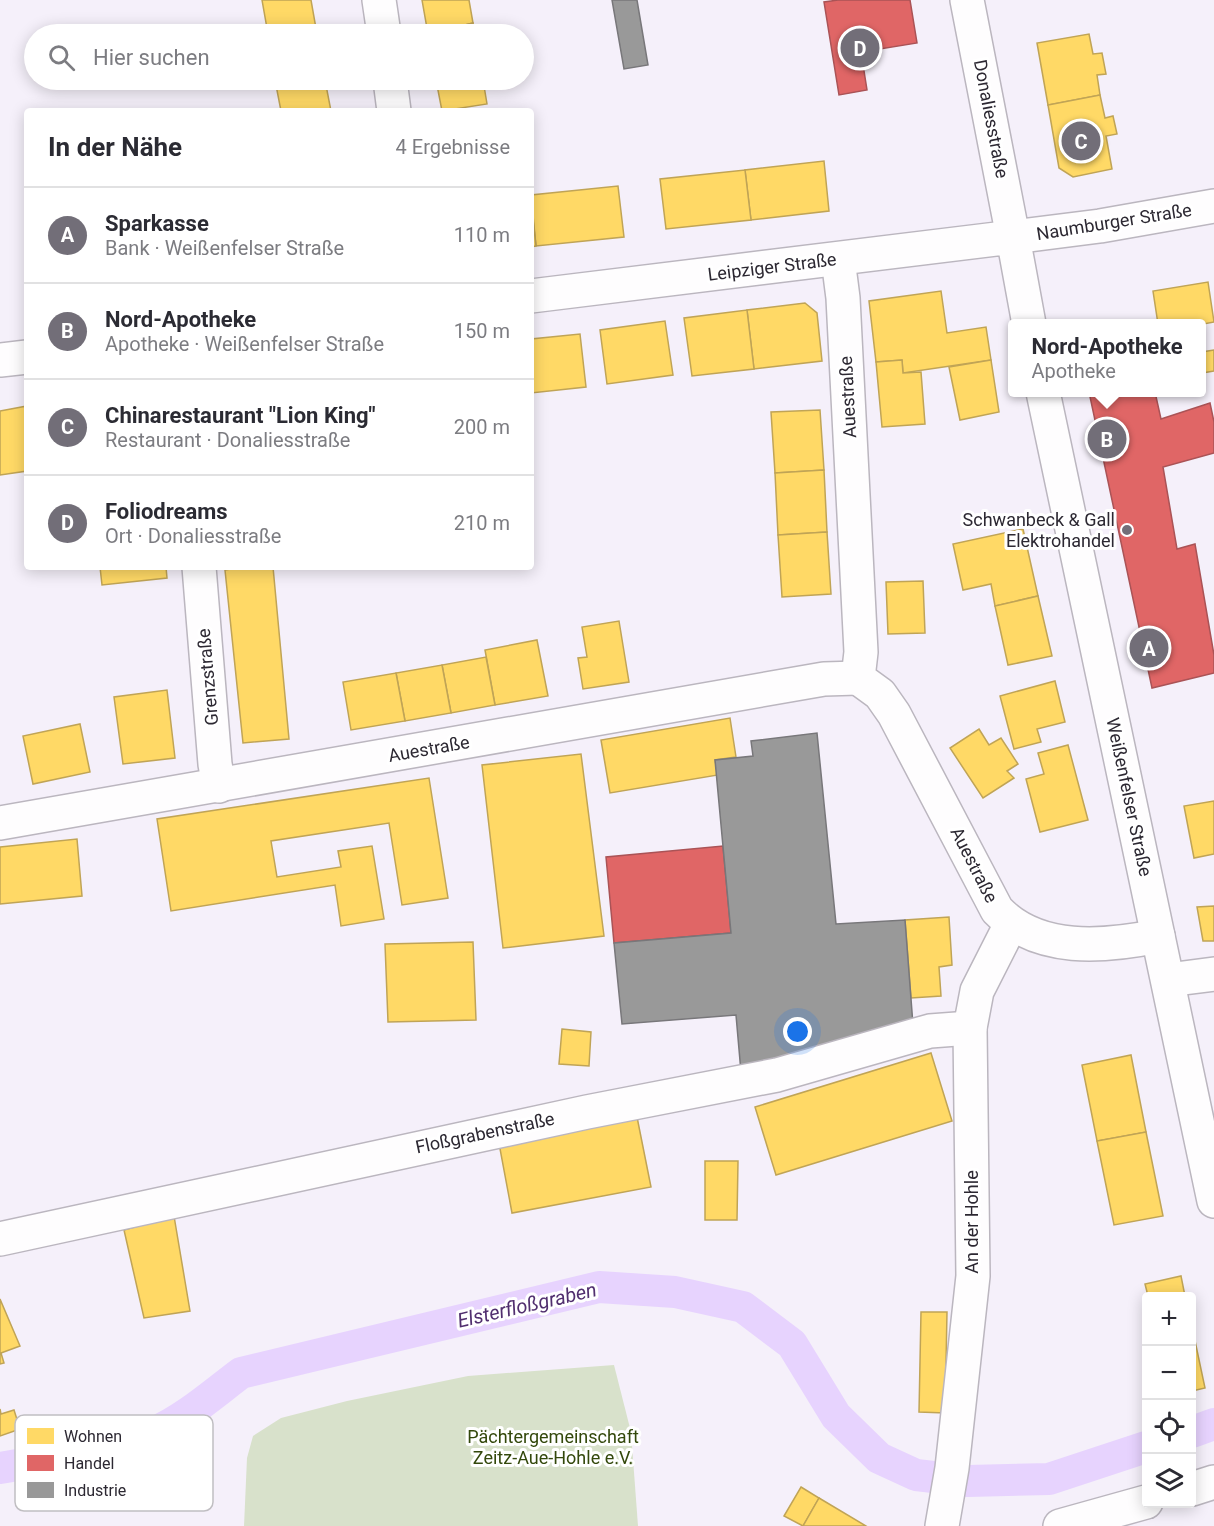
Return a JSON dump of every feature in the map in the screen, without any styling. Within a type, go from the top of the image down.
[{"type":"street","points":[[380,0],[383,24]]},
{"type":"street","name":"Donaliesstraße","points":[[967,0],[1014,237]]},
{"type":"street","points":[[391,90],[394,108]]},
{"type":"street","name":"Naumburger Straße","points":[[1014,237],[1100,226],[1214,206]]},
{"type":"street","points":[[1014,237],[1028,319]]},
{"type":"street","name":"Leipziger Straße","points":[[534,296],[1014,237]]},
{"type":"street","name":"Auestraße","points":[[838,259],[843,298],[861,652],[858,678]]},
{"type":"street","points":[[0,360],[24,357]]},
{"type":"street","name":"Weißenfelser Straße","points":[[1044,397],[1214,1201]]},
{"type":"street","name":"Grenzstraße","points":[[199,570],[215,764],[219,786]]},
{"type":"street","name":"Auestraße","points":[[0,823],[824,679],[858,678],[880,694],[894,714],[997,910],[1011,924]]},
{"type":"street","points":[[1011,924],[1059,942],[1086,945],[1109,944],[1158,936]]},
{"type":"street","name":"An der Hohle","points":[[947,1498],[973,1276],[970,1028],[977,991],[1011,924]]},
{"type":"street","points":[[1167,980],[1214,974]]},
{"type":"street","name":"Floßgrabenstraße","points":[[0,1239],[575,1114],[777,1074],[930,1031],[970,1028]]},
{"type":"street","points":[[1196,1487],[1214,1482]]},
{"type":"street","points":[[1060,1526],[1142,1503]]},
{"type":"green space","name":"Pächtergemeinschaft Zeitz-Aue-Hohle e.V.","points":[[614,1365],[631,1432],[638,1526],[244,1526],[247,1458],[253,1436],[281,1418],[347,1401],[468,1376]]},
{"type":"building: Wohnen","points":[[262,0],[311,0],[315,24],[266,24]]},
{"type":"building: Wohnen","points":[[422,0],[469,0],[473,23],[426,24]]},
{"type":"building: Wohnen","points":[[1089,34],[1093,54],[1102,53],[1106,74],[1097,75],[1100,95],[1048,105],[1037,43]]},
{"type":"building: Wohnen","points":[[277,90],[327,90],[330,108],[280,108]]},
{"type":"building: Wohnen","points":[[438,90],[485,90],[487,104],[441,108]]},
{"type":"building: Wohnen","points":[[1100,95],[1105,118],[1113,116],[1117,134],[1106,136],[1112,169],[1073,177],[1059,168],[1048,105]]},
{"type":"building: Wohnen","points":[[824,161],[829,211],[751,220],[745,170]]},
{"type":"building: Wohnen","points":[[745,170],[751,220],[666,229],[660,179]]},
{"type":"building: Wohnen","points":[[618,186],[624,237],[536,246],[534,195]]},
{"type":"building: Wohnen","points":[[1208,282],[1214,322],[1206,323],[1206,319],[1157,319],[1153,291]]},
{"type":"building: Wohnen","points":[[941,291],[947,333],[986,327],[991,360],[903,373],[902,360],[876,362],[869,301]]},
{"type":"building: Wohnen","points":[[805,303],[817,313],[822,361],[754,369],[747,310]]},
{"type":"building: Wohnen","points":[[747,310],[754,369],[692,376],[684,318]]},
{"type":"building: Wohnen","points":[[665,321],[673,375],[607,384],[600,330]]},
{"type":"building: Wohnen","points":[[580,334],[586,387],[534,393],[534,339]]},
{"type":"building: Wohnen","points":[[1214,350],[1214,371],[1206,372],[1206,351]]},
{"type":"building: Wohnen","points":[[902,360],[903,373],[921,372],[925,424],[882,427],[876,362]]},
{"type":"building: Wohnen","points":[[991,360],[999,412],[960,420],[949,367]]},
{"type":"building: Wohnen","points":[[24,407],[24,471],[0,475],[0,411]]},
{"type":"building: Wohnen","points":[[820,410],[824,470],[775,473],[771,412]]},
{"type":"building: Wohnen","points":[[824,470],[827,532],[778,535],[775,473]]},
{"type":"building: Wohnen","points":[[1023,529],[1038,596],[995,606],[991,584],[963,590],[953,544]]},
{"type":"building: Wohnen","points":[[827,532],[831,594],[782,597],[778,535]]},
{"type":"building: Wohnen","points":[[100,570],[166,570],[167,578],[102,585]]},
{"type":"building: Wohnen","points":[[225,570],[273,570],[289,739],[243,743]]},
{"type":"building: Wohnen","points":[[923,581],[925,633],[888,634],[886,582]]},
{"type":"building: Wohnen","points":[[1038,596],[1052,656],[1008,665],[995,606]]},
{"type":"building: Wohnen","points":[[619,621],[629,682],[583,689],[578,658],[587,657],[582,627]]},
{"type":"building: Wohnen","points":[[537,640],[548,696],[495,705],[485,650]]},
{"type":"building: Wohnen","points":[[486,657],[495,705],[451,713],[442,665]]},
{"type":"building: Wohnen","points":[[442,665],[451,713],[405,721],[396,673]]},
{"type":"building: Wohnen","points":[[396,673],[405,721],[351,730],[343,682]]},
{"type":"building: Wohnen","points":[[1055,681],[1065,722],[1037,729],[1041,742],[1014,749],[1000,696]]},
{"type":"building: Wohnen","points":[[167,690],[175,758],[123,764],[114,697]]},
{"type":"building: Wohnen","points":[[730,718],[736,757],[715,760],[718,775],[610,793],[601,740]]},
{"type":"building: Wohnen","points":[[80,724],[90,772],[33,784],[23,736]]},
{"type":"building: Wohnen","points":[[979,729],[989,745],[1001,738],[1018,764],[1007,771],[1014,778],[983,798],[950,748]]},
{"type":"building: Wohnen","points":[[1068,745],[1088,820],[1040,832],[1026,779],[1044,774],[1038,753]]},
{"type":"building: Wohnen","points":[[581,754],[604,936],[503,948],[482,765]]},
{"type":"building: Wohnen","points":[[429,778],[448,898],[402,905],[389,823],[271,841],[277,877],[341,867],[338,851],[372,846],[384,919],[341,926],[335,885],[171,911],[157,819]]},
{"type":"building: Wohnen","points":[[1214,801],[1214,854],[1194,858],[1184,806]]},
{"type":"building: Wohnen","points":[[77,839],[82,896],[0,904],[0,847]]},
{"type":"building: Wohnen","points":[[1214,906],[1214,941],[1203,941],[1197,907]]},
{"type":"building: Wohnen","points":[[949,917],[952,965],[939,967],[941,996],[911,998],[905,920]]},
{"type":"building: Wohnen","points":[[473,942],[476,1020],[388,1022],[385,944]]},
{"type":"building: Wohnen","points":[[562,1029],[591,1032],[589,1066],[559,1064]]},
{"type":"building: Wohnen","points":[[931,1053],[952,1121],[776,1175],[755,1107]]},
{"type":"building: Wohnen","points":[[1131,1055],[1146,1132],[1097,1141],[1082,1065]]},
{"type":"building: Wohnen","points":[[636,1112],[651,1187],[512,1213],[498,1138]]},
{"type":"building: Wohnen","points":[[1146,1132],[1163,1216],[1114,1225],[1097,1141]]},
{"type":"building: Wohnen","points":[[705,1161],[738,1161],[737,1220],[705,1220]]},
{"type":"building: Wohnen","points":[[174,1216],[190,1311],[144,1318],[124,1230]]},
{"type":"building: Wohnen","points":[[1181,1276],[1184,1292],[1147,1292],[1145,1284]]},
{"type":"building: Wohnen","points":[[0,1299],[20,1346],[1,1353],[4,1363],[0,1364]]},
{"type":"building: Wohnen","points":[[921,1312],[947,1312],[945,1413],[919,1412]]},
{"type":"building: Wohnen","points":[[1196,1345],[1205,1388],[1196,1390]]},
{"type":"building: Wohnen","points":[[0,1409],[1,1414],[14,1410],[15,1431],[0,1436]]},
{"type":"building: Wohnen","points":[[801,1487],[819,1498],[803,1526],[784,1516]]},
{"type":"building: Wohnen","points":[[819,1498],[866,1526],[803,1526]]},
{"type":"building: Handel","points":[[910,0],[917,43],[861,52],[867,90],[839,95],[824,2]]},
{"type":"building: Handel","points":[[1090,397],[1156,397],[1161,419],[1210,403],[1214,422],[1214,453],[1163,467],[1177,549],[1195,544],[1214,655],[1214,673],[1152,688]]},
{"type":"building: Handel","points":[[723,846],[731,933],[614,943],[606,857]]},
{"type":"building: Industrie","points":[[612,0],[637,0],[648,65],[624,69]]},
{"type":"building: Industrie","points":[[817,733],[836,924],[905,920],[913,1025],[741,1072],[736,1015],[622,1024],[614,943],[731,933],[715,760],[753,756],[751,741]]},
{"type":"waterway","name":"Elsterfloßgraben","points":[[185,1415],[241,1373],[599,1287],[675,1292],[743,1307],[792,1344],[836,1416],[879,1458],[916,1475],[968,1481],[1049,1479],[1142,1448]]},
{"type":"waterway","name":"Elsterfloßgraben","points":[[1196,1431],[1214,1424]]},
{"type":"waterway","name":"Elsterfloßgraben","points":[[0,1468],[15,1466]]},
{"type":"place","name":"Foliodreams","points":[[860,48]]},
{"type":"place","name":"Chinarestaurant \"Lion King\"","points":[[1081,141]]},
{"type":"place","name":"Nord-Apotheke","points":[[1107,439]]},
{"type":"place","name":"Schwanbeck & Gall Elektrohandel","points":[[1127,530]]},
{"type":"place","name":"Sparkasse","points":[[1149,648]]}]
